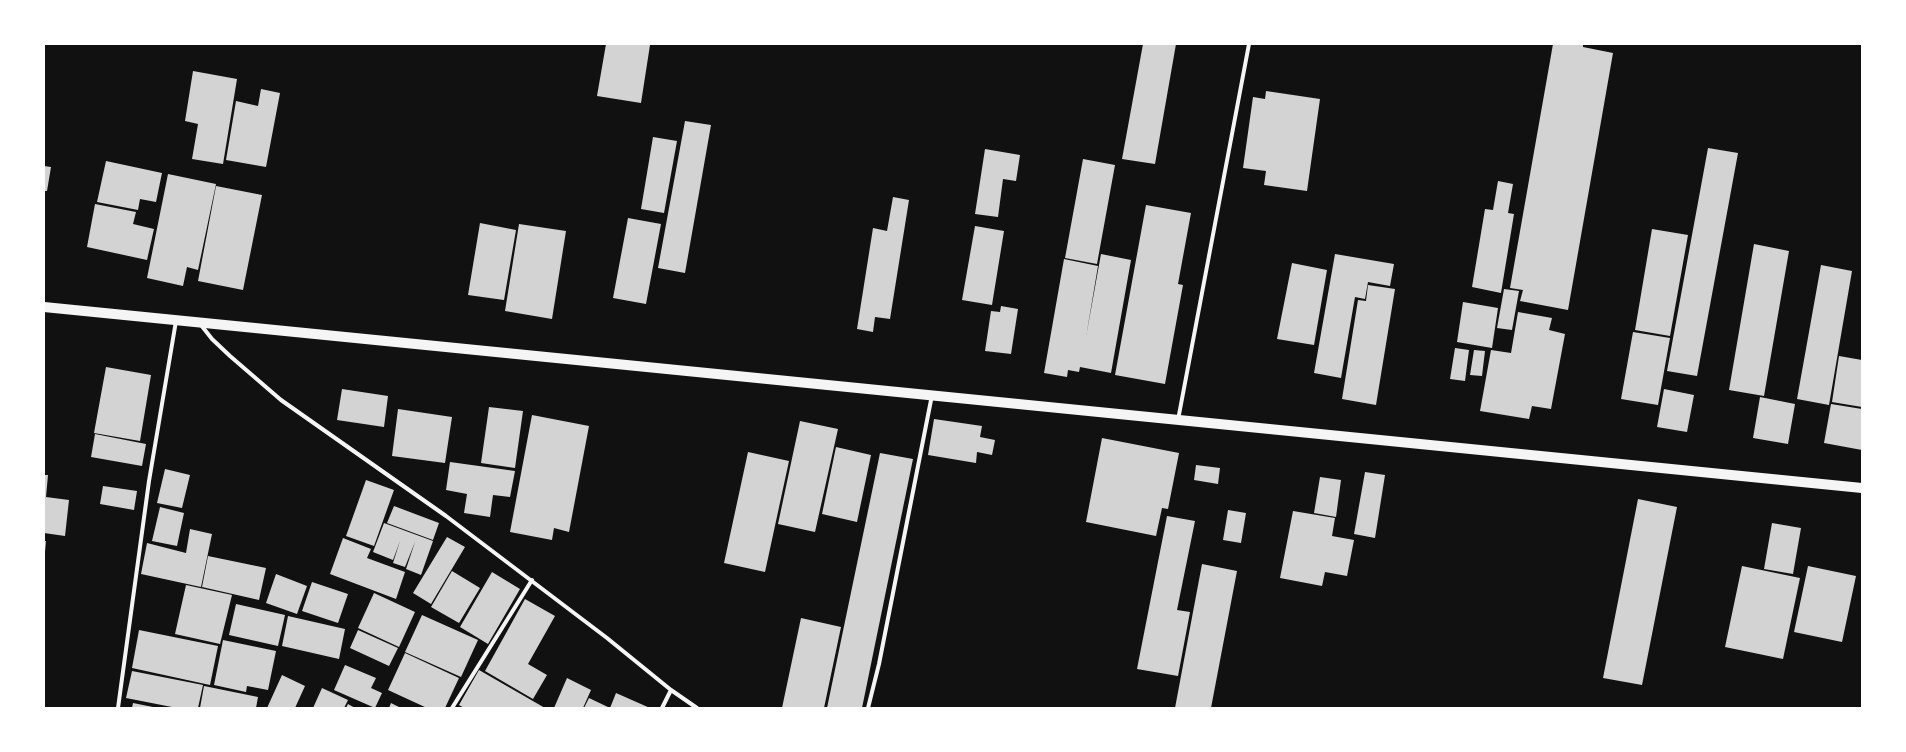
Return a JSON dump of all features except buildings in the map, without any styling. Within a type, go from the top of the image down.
[{"type":"main road","points":[[44,306],[176,321],[199,322],[932,394],[1862,488]]},
{"type":"street","points":[[1178,420],[1249,44]]},
{"type":"street","points":[[118,708],[149,481],[176,321]]},
{"type":"street","points":[[199,322],[212,339],[225,352],[281,400],[446,516],[532,580],[671,690],[697,708]]},
{"type":"street","points":[[868,708],[879,664],[932,394]]},
{"type":"street","points":[[452,708],[532,580]]},
{"type":"street","points":[[662,708],[671,690]]}]
